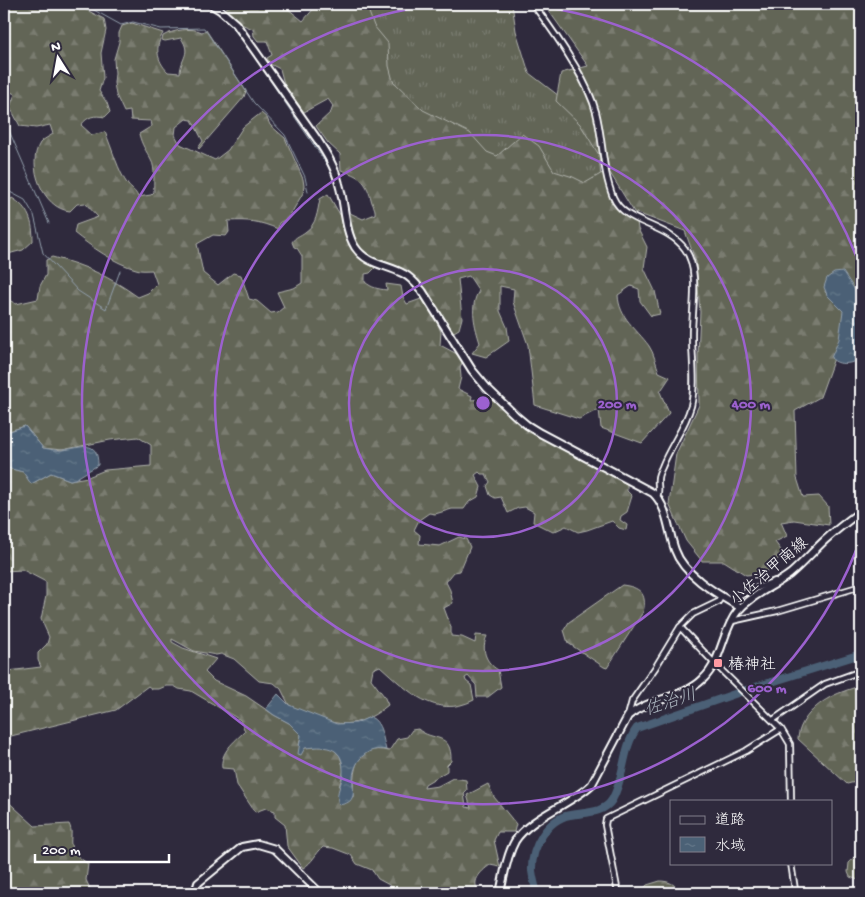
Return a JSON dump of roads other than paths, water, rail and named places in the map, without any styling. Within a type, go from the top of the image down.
[{"type":"street","points":[[210,4],[236,24],[330,159],[340,184],[355,248],[377,265],[404,274],[417,284],[472,370],[487,388],[527,425],[657,496],[663,507],[674,550],[682,564],[699,580],[742,608]]},
{"type":"street","points":[[533,4],[572,60],[588,93],[595,110],[607,176],[614,198],[635,219],[663,230],[676,238],[687,251],[691,261],[694,291],[692,337],[693,396],[685,423],[658,477],[659,492],[657,496]]},
{"type":"street","name":"小佐治甲南線","points":[[500,893],[510,852],[516,841],[531,825],[585,791],[592,784],[628,716],[649,703],[691,688],[703,679],[714,664],[732,621],[747,602],[779,582],[826,539],[861,511]]},
{"type":"street","points":[[628,716],[632,701],[680,627],[693,614],[724,598],[778,580],[779,582]]},
{"type":"street","points":[[732,621],[777,612],[861,586]]},
{"type":"street","points":[[680,627],[714,664],[781,729],[790,744],[791,800]]},
{"type":"street","points":[[773,720],[825,684],[845,675],[861,671]]},
{"type":"street","points":[[618,893],[605,825],[606,819],[746,752],[781,729]]},
{"type":"street","points":[[195,893],[198,883],[242,847],[258,844],[274,849],[320,893]]},
{"type":"street","points":[[791,864],[796,890],[799,893]]},
{"type":"water","points":[[843,272],[861,299],[861,360],[845,364],[838,363],[831,358],[839,339],[843,311],[827,295],[824,287],[827,278],[834,273]]},
{"type":"water","points":[[25,426],[43,448],[63,450],[82,447],[92,448],[95,451],[98,465],[75,479],[70,480],[51,473],[31,484],[23,472],[4,467],[4,429],[10,431]]},
{"type":"water","points":[[278,694],[289,705],[337,724],[356,723],[370,717],[377,722],[386,750],[373,750],[359,760],[354,771],[353,796],[345,804],[339,805],[338,800],[338,791],[343,774],[340,756],[325,747],[305,748],[301,755],[298,754],[301,735],[289,723],[266,709]]},
{"type":"waterway","points":[[83,4],[121,25],[133,22],[161,29],[204,28],[254,103],[285,135],[305,177],[308,192]]},
{"type":"waterway","points":[[200,4],[206,5],[225,19],[244,42],[328,166],[335,184]]},
{"type":"waterway","points":[[220,7],[223,8],[227,4]]},
{"type":"waterway","points":[[4,119],[49,223]]},
{"type":"waterway","points":[[4,183],[8,191],[25,200],[34,215],[43,253],[78,291],[106,309],[120,271]]},
{"type":"waterway","name":"佐治川","points":[[537,893],[532,862],[542,836],[554,822],[562,818],[599,810],[608,805],[616,791],[626,754],[637,728],[746,690],[861,654]]},
{"type":"place","name":"椿神社","points":[[718,663]]}]
